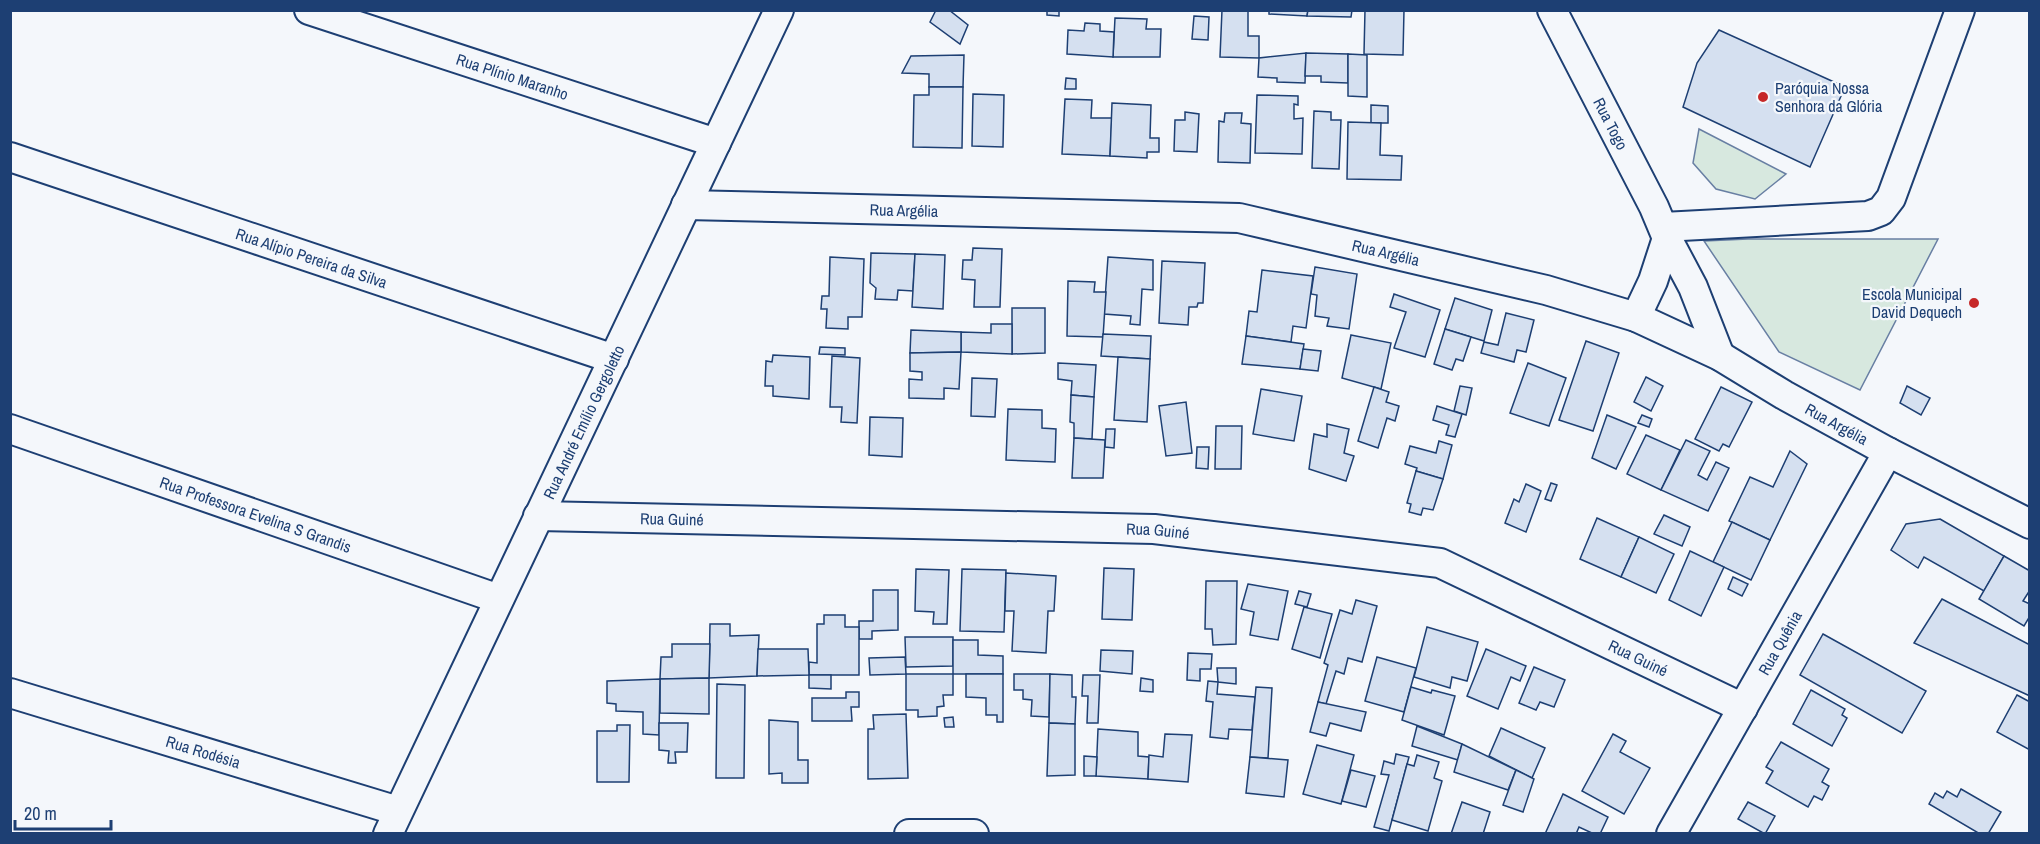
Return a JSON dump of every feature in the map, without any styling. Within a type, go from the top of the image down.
[{"type":"street","name":"Rua Plínio Maranho","points":[[309,10],[716,143]]},
{"type":"street","name":"Rua André Emílio Gergoletto","points":[[393,822],[779,10]]},
{"type":"street","name":"Rua Togo","points":[[1551,10],[1693,287],[1720,356]]},
{"type":"street","points":[[1636,317],[1653,281],[1665,232],[1868,216],[1881,212],[1891,198],[1960,10]]},
{"type":"street","name":"Rua Alípio Pereira da Silva","points":[[10,157],[614,359]]},
{"type":"street","name":"Rua Argélia","points":[[686,206],[1239,218],[1546,290],[1636,317],[1720,356],[1784,395],[1888,452],[2030,524]]},
{"type":"street","name":"Rua Professora Evelina S Grandis","points":[[10,429],[499,599]]},
{"type":"street","name":"Rua Quênia","points":[[1671,834],[1888,452]]},
{"type":"street","name":"Rua Guiné","points":[[538,516],[1154,529],[1440,562],[1743,708]]},
{"type":"street","name":"Rua Rodésia","points":[[10,693],[393,822]]},
{"type":"street","points":[[909,834],[957,832],[974,834]]},
{"type":"shaded area","points":[[1699,129],[1786,174],[1755,199],[1716,189],[1693,163]]},
{"type":"shaded area","points":[[1938,239],[1860,390],[1779,352],[1704,241]]},
{"type":"building","points":[[936,10],[949,10],[968,25],[960,44],[930,22]]},
{"type":"building","points":[[1047,10],[1059,10],[1059,16],[1047,15]]},
{"type":"building","points":[[1222,10],[1248,10],[1248,36],[1259,36],[1259,58],[1220,57]]},
{"type":"building","points":[[1269,10],[1308,10],[1307,16],[1269,14]]},
{"type":"building","points":[[1308,10],[1352,10],[1351,17],[1307,16]]},
{"type":"building","points":[[1365,10],[1404,10],[1403,55],[1364,54]]},
{"type":"building","points":[[1194,16],[1209,17],[1208,40],[1192,39]]},
{"type":"building","points":[[1115,18],[1147,19],[1146,29],[1161,29],[1160,57],[1113,57]]},
{"type":"building","points":[[1085,23],[1100,24],[1100,31],[1114,32],[1113,57],[1067,54],[1068,30],[1084,31]]},
{"type":"building","name":"Paróquia Nossa Senhora da Glória","points":[[1719,30],[1845,87],[1810,167],[1683,107],[1697,63]]},
{"type":"building","points":[[1306,53],[1305,83],[1277,82],[1277,78],[1258,77],[1259,58]]},
{"type":"building","points":[[1306,53],[1348,54],[1348,83],[1321,82],[1321,76],[1305,76]]},
{"type":"building","points":[[1348,54],[1367,55],[1367,97],[1348,96]]},
{"type":"building","points":[[964,55],[963,87],[929,87],[929,74],[902,73],[911,56]]},
{"type":"building","points":[[1066,78],[1076,79],[1076,89],[1065,89]]},
{"type":"building","points":[[929,87],[963,87],[962,148],[913,147],[914,95],[929,95]]},
{"type":"building","points":[[973,94],[1004,95],[1003,147],[972,146]]},
{"type":"building","points":[[1257,95],[1298,96],[1298,105],[1294,104],[1294,119],[1303,118],[1302,154],[1255,153]]},
{"type":"building","points":[[1065,99],[1092,100],[1091,118],[1112,118],[1110,156],[1062,154]]},
{"type":"building","points":[[1112,103],[1151,105],[1150,138],[1159,138],[1159,152],[1147,152],[1147,158],[1110,156]]},
{"type":"building","points":[[1371,105],[1388,106],[1388,123],[1371,123]]},
{"type":"building","points":[[1314,111],[1331,112],[1331,120],[1341,120],[1339,169],[1312,168]]},
{"type":"building","points":[[1185,112],[1199,114],[1197,152],[1174,151],[1175,120],[1185,120]]},
{"type":"building","points":[[1225,113],[1242,113],[1241,123],[1251,124],[1250,163],[1218,162],[1219,121],[1224,122]]},
{"type":"building","points":[[1348,122],[1381,123],[1380,155],[1402,156],[1401,180],[1347,179]]},
{"type":"building","points":[[973,248],[1002,249],[1000,307],[974,307],[975,280],[962,279],[963,260],[972,260]]},
{"type":"building","points":[[871,253],[915,254],[913,291],[898,290],[897,300],[875,299],[876,288],[870,283]]},
{"type":"building","points":[[915,254],[945,255],[943,309],[912,307]]},
{"type":"building","points":[[830,257],[864,259],[862,317],[848,317],[848,329],[826,328],[827,309],[821,309],[822,296],[829,296]]},
{"type":"building","points":[[1108,257],[1153,260],[1153,290],[1142,289],[1140,325],[1130,324],[1131,316],[1104,314]]},
{"type":"building","points":[[1162,261],[1205,263],[1203,303],[1198,303],[1197,307],[1189,307],[1188,325],[1159,323]]},
{"type":"building","points":[[1315,267],[1357,274],[1349,329],[1327,326],[1329,318],[1315,316],[1317,295],[1311,294]]},
{"type":"building","points":[[1262,270],[1313,276],[1306,328],[1293,326],[1291,342],[1246,336],[1249,311],[1257,312]]},
{"type":"building","points":[[1068,281],[1095,282],[1094,292],[1106,292],[1103,337],[1067,336]]},
{"type":"building","points":[[1394,294],[1440,310],[1425,357],[1394,348],[1406,312],[1390,307]]},
{"type":"building","points":[[1455,298],[1492,310],[1484,341],[1445,329]]},
{"type":"building","points":[[1012,308],[1045,308],[1045,353],[1012,354]]},
{"type":"building","points":[[1506,313],[1534,320],[1526,352],[1517,350],[1514,362],[1481,353],[1484,342],[1498,345]]},
{"type":"building","points":[[991,324],[1012,324],[1012,354],[961,352],[961,332],[991,333]]},
{"type":"building","points":[[1445,329],[1471,337],[1463,361],[1456,359],[1452,370],[1434,364]]},
{"type":"building","points":[[911,330],[961,332],[961,352],[910,353]]},
{"type":"building","points":[[1103,334],[1151,336],[1150,359],[1101,356]]},
{"type":"building","points":[[1351,335],[1391,343],[1381,389],[1342,378]]},
{"type":"building","points":[[1246,336],[1304,344],[1300,369],[1242,364]]},
{"type":"building","points":[[1586,341],[1619,353],[1593,431],[1559,420]]},
{"type":"building","points":[[820,347],[845,348],[845,355],[819,354]]},
{"type":"building","points":[[1303,349],[1321,351],[1318,371],[1300,369]]},
{"type":"building","points":[[961,352],[959,389],[944,388],[944,399],[909,398],[909,379],[922,380],[922,372],[910,371],[910,353]]},
{"type":"building","points":[[773,355],[810,357],[809,399],[773,396],[773,386],[765,386],[766,361],[772,362]]},
{"type":"building","points":[[832,356],[860,358],[857,423],[841,422],[842,407],[830,407]]},
{"type":"building","points":[[1118,357],[1150,359],[1147,422],[1114,420]]},
{"type":"building","points":[[1058,363],[1096,365],[1094,397],[1071,395],[1072,381],[1058,379]]},
{"type":"building","points":[[1528,363],[1566,378],[1549,426],[1510,413]]},
{"type":"building","points":[[1646,377],[1663,386],[1651,411],[1634,402]]},
{"type":"building","points":[[972,378],[997,379],[995,417],[971,416]]},
{"type":"building","points":[[1460,386],[1472,388],[1466,415],[1454,411]]},
{"type":"building","points":[[1907,386],[1930,398],[1921,415],[1900,403]]},
{"type":"building","points":[[1374,387],[1389,392],[1386,402],[1399,406],[1395,421],[1387,418],[1378,448],[1358,441]]},
{"type":"building","points":[[1721,387],[1752,402],[1729,447],[1723,444],[1719,451],[1695,439]]},
{"type":"building","points":[[1261,389],[1302,396],[1294,441],[1253,434]]},
{"type":"building","points":[[1071,395],[1094,397],[1092,439],[1074,438],[1074,423],[1070,422]]},
{"type":"building","points":[[1186,402],[1192,453],[1166,456],[1159,406]]},
{"type":"building","points":[[1437,406],[1462,414],[1455,437],[1446,435],[1449,425],[1433,420]]},
{"type":"building","points":[[1008,409],[1042,410],[1042,428],[1056,429],[1055,462],[1006,460]]},
{"type":"building","points":[[1607,415],[1636,427],[1616,469],[1592,458]]},
{"type":"building","points":[[1642,415],[1652,419],[1649,427],[1638,423]]},
{"type":"building","points":[[870,417],[903,418],[902,457],[869,455]]},
{"type":"building","points":[[1327,424],[1349,429],[1344,453],[1354,456],[1346,481],[1309,469],[1314,434],[1327,437]]},
{"type":"building","points":[[1216,426],[1242,426],[1241,469],[1215,469]]},
{"type":"building","points":[[1106,429],[1115,429],[1114,448],[1105,447]]},
{"type":"building","points":[[1646,435],[1680,450],[1661,490],[1627,474]]},
{"type":"building","points":[[1074,438],[1105,440],[1103,478],[1072,478]]},
{"type":"building","points":[[1686,440],[1710,451],[1698,475],[1707,480],[1716,462],[1729,468],[1708,511],[1661,490]]},
{"type":"building","points":[[1439,441],[1452,445],[1443,479],[1416,471],[1417,468],[1405,464],[1410,446],[1436,453]]},
{"type":"building","points":[[1197,447],[1209,447],[1208,469],[1196,468]]},
{"type":"building","points":[[1790,451],[1807,464],[1770,540],[1729,521],[1750,477],[1773,487]]},
{"type":"building","points":[[1416,471],[1443,479],[1433,510],[1423,508],[1421,515],[1409,512],[1411,504],[1407,503]]},
{"type":"building","points":[[1551,483],[1557,485],[1551,501],[1545,499]]},
{"type":"building","points":[[1526,484],[1541,491],[1526,532],[1505,523],[1514,499],[1519,502]]},
{"type":"building","points":[[1664,515],[1690,527],[1682,546],[1654,534]]},
{"type":"building","points":[[1597,518],[1639,537],[1621,577],[1580,559]]},
{"type":"building","points":[[1940,519],[2004,556],[1984,591],[1924,557],[1918,568],[1891,550],[1906,524]]},
{"type":"building","points":[[1732,522],[1770,540],[1751,580],[1713,562]]},
{"type":"building","points":[[1639,537],[1674,554],[1656,593],[1621,577]]},
{"type":"building","points":[[1690,551],[1724,567],[1701,616],[1669,600]]},
{"type":"building","points":[[2004,556],[2030,571],[2030,590],[2023,601],[2030,604],[2030,616],[2024,626],[1979,599]]},
{"type":"building","points":[[1104,568],[1134,569],[1132,620],[1102,619]]},
{"type":"building","points":[[916,569],[949,570],[947,624],[933,624],[934,612],[915,611]]},
{"type":"building","points":[[962,569],[1006,570],[1004,632],[960,631]]},
{"type":"building","points":[[1006,573],[1056,576],[1054,611],[1048,611],[1046,653],[1012,651],[1014,611],[1005,611]]},
{"type":"building","points":[[1733,577],[1748,584],[1742,596],[1728,589]]},
{"type":"building","points":[[1206,581],[1237,581],[1236,644],[1213,645],[1212,629],[1205,629]]},
{"type":"building","points":[[1248,584],[1288,591],[1278,640],[1250,635],[1254,612],[1241,609]]},
{"type":"building","points":[[873,590],[898,590],[898,630],[872,631],[872,639],[859,639],[859,621],[873,621]]},
{"type":"building","points":[[1299,591],[1311,594],[1307,607],[1295,604]]},
{"type":"building","points":[[1942,599],[2030,645],[2030,696],[1914,643]]},
{"type":"building","points":[[1356,600],[1377,606],[1362,662],[1348,658],[1344,674],[1336,671],[1326,704],[1318,702],[1328,665],[1324,663],[1340,610],[1352,614]]},
{"type":"building","points":[[1304,607],[1332,614],[1320,658],[1292,649]]},
{"type":"building","points":[[824,615],[845,615],[845,627],[859,627],[859,675],[809,675],[809,662],[817,663],[817,624],[824,624]]},
{"type":"building","points":[[710,624],[730,624],[730,636],[759,635],[757,676],[709,678]]},
{"type":"building","points":[[1427,627],[1478,642],[1467,681],[1452,677],[1450,688],[1414,677]]},
{"type":"building","points":[[1823,634],[1926,691],[1902,733],[1800,675]]},
{"type":"building","points":[[905,637],[953,637],[953,666],[906,667]]},
{"type":"building","points":[[953,640],[978,640],[978,655],[1003,656],[1003,674],[953,674]]},
{"type":"building","points":[[672,644],[710,644],[709,678],[660,679],[661,657],[672,657]]},
{"type":"building","points":[[758,649],[808,649],[809,675],[757,676]]},
{"type":"building","points":[[1486,649],[1526,666],[1520,681],[1511,677],[1498,709],[1467,696]]},
{"type":"building","points":[[1101,650],[1133,651],[1132,674],[1100,671]]},
{"type":"building","points":[[1188,653],[1212,654],[1211,669],[1200,669],[1200,681],[1187,680]]},
{"type":"building","points":[[905,657],[906,674],[870,675],[869,658]]},
{"type":"building","points":[[1377,657],[1416,668],[1404,712],[1365,701]]},
{"type":"building","points":[[1534,667],[1565,680],[1554,707],[1540,702],[1536,710],[1519,703]]},
{"type":"building","points":[[1217,668],[1236,668],[1236,684],[1218,682]]},
{"type":"building","points":[[906,674],[953,674],[953,695],[943,695],[944,706],[937,707],[937,716],[918,717],[918,710],[906,710]]},
{"type":"building","points":[[966,674],[1003,674],[1003,722],[997,722],[997,715],[986,715],[986,698],[966,697]]},
{"type":"building","points":[[1014,674],[1050,674],[1049,717],[1031,716],[1032,700],[1023,699],[1023,690],[1014,690]]},
{"type":"building","points":[[1050,674],[1072,675],[1072,697],[1076,697],[1075,724],[1049,723]]},
{"type":"building","points":[[809,675],[831,675],[831,689],[809,688]]},
{"type":"building","points":[[1083,675],[1100,675],[1098,723],[1087,723],[1088,696],[1082,696]]},
{"type":"building","points":[[709,678],[709,714],[660,713],[660,679]]},
{"type":"building","points":[[1141,678],[1153,680],[1153,692],[1140,691]]},
{"type":"building","points":[[660,679],[659,735],[643,734],[643,712],[616,711],[616,704],[607,703],[607,681]]},
{"type":"building","points":[[1208,681],[1218,682],[1217,694],[1255,697],[1252,730],[1229,729],[1228,739],[1210,737],[1213,702],[1206,701]]},
{"type":"building","points":[[717,684],[745,685],[744,778],[716,778]]},
{"type":"building","points":[[1256,687],[1272,688],[1268,758],[1250,757]]},
{"type":"building","points":[[1411,687],[1431,693],[1432,690],[1455,696],[1444,735],[1402,720]]},
{"type":"building","points":[[1811,690],[1845,709],[1842,715],[1847,718],[1832,746],[1793,724]]},
{"type":"building","points":[[846,692],[859,692],[859,707],[851,707],[852,721],[812,721],[812,698],[846,698]]},
{"type":"building","points":[[2017,695],[2030,702],[2030,750],[1997,732]]},
{"type":"building","points":[[1318,702],[1366,712],[1361,731],[1330,723],[1326,736],[1310,732]]},
{"type":"building","points":[[906,714],[908,778],[868,779],[868,729],[874,729],[873,715]]},
{"type":"building","points":[[953,717],[954,727],[945,727],[944,718]]},
{"type":"building","points":[[769,720],[798,722],[798,760],[808,760],[808,783],[782,783],[782,773],[769,774]]},
{"type":"building","points":[[659,723],[688,723],[687,752],[675,752],[676,763],[668,763],[669,751],[659,750]]},
{"type":"building","points":[[1049,723],[1075,724],[1075,775],[1047,776]]},
{"type":"building","points":[[617,725],[630,725],[629,782],[597,782],[597,731],[617,731]]},
{"type":"building","points":[[1417,726],[1462,744],[1458,760],[1412,746]]},
{"type":"building","points":[[1501,728],[1545,748],[1532,778],[1489,756]]},
{"type":"building","points":[[1098,729],[1138,732],[1138,756],[1149,757],[1148,779],[1096,776]]},
{"type":"building","points":[[1165,734],[1192,735],[1188,782],[1148,779],[1149,755],[1163,757]]},
{"type":"building","points":[[1613,734],[1626,741],[1620,752],[1650,768],[1624,814],[1582,791]]},
{"type":"building","points":[[1781,742],[1829,769],[1822,782],[1829,786],[1822,800],[1814,796],[1808,807],[1766,783],[1773,771],[1766,767]]},
{"type":"building","points":[[1462,744],[1516,770],[1508,790],[1454,772]]},
{"type":"building","points":[[1317,745],[1354,755],[1341,804],[1303,794]]},
{"type":"building","points":[[1396,754],[1409,757],[1389,831],[1374,827],[1389,775],[1381,774],[1384,761],[1394,764]]},
{"type":"building","points":[[1417,755],[1439,762],[1434,778],[1442,781],[1428,831],[1392,820],[1407,764],[1414,766]]},
{"type":"building","points":[[1084,756],[1097,757],[1096,776],[1084,776]]},
{"type":"building","points":[[1250,757],[1288,760],[1284,797],[1246,793]]},
{"type":"building","points":[[1351,770],[1375,776],[1366,807],[1342,801]]},
{"type":"building","points":[[1516,770],[1534,779],[1523,812],[1503,805]]},
{"type":"building","points":[[1961,789],[2001,812],[1988,834],[1980,834],[1929,804],[1935,793],[1943,798],[1947,791],[1957,797]]},
{"type":"building","points":[[1563,794],[1608,817],[1600,834],[1594,834],[1579,827],[1576,834],[1545,834]]},
{"type":"building","points":[[1462,802],[1490,812],[1483,834],[1451,834]]},
{"type":"building","points":[[1748,802],[1775,816],[1765,834],[1738,819]]},
{"type":"place","name":"Paróquia Nossa Senhora da Glória","points":[[1763,97]]},
{"type":"place","name":"Escola Municipal David Dequech","points":[[1974,303]]}]
